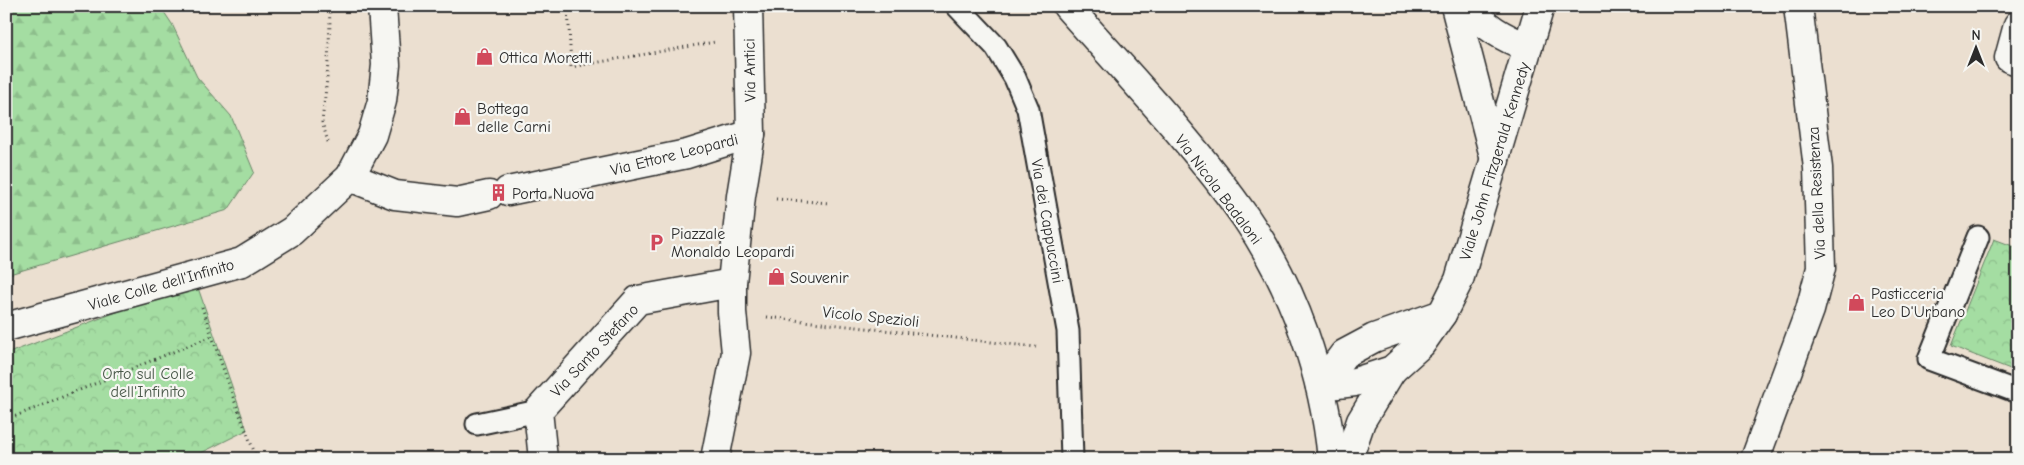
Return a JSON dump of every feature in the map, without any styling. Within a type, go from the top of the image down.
[{"type":"street","points":[[350,178],[372,135],[382,101],[386,65],[382,6]]},
{"type":"street","name":"Via Antici","points":[[748,6],[751,134]]},
{"type":"street","name":"Via Nicola Badaloni","points":[[1067,6],[1198,155],[1246,219],[1276,270],[1295,310],[1320,386],[1332,459]]},
{"type":"street","points":[[1455,6],[1495,160]]},
{"type":"street","points":[[1466,6],[1485,26],[1506,40],[1528,47]]},
{"type":"street","name":"Viale John Fitzgerald Kennedy","points":[[1320,386],[1355,382],[1392,370],[1421,344],[1442,314],[1459,280],[1540,6]]},
{"type":"street","name":"Via della Resistenza","points":[[1756,459],[1810,310],[1821,268],[1818,168],[1798,6]]},
{"type":"street","points":[[2018,25],[2009,58],[2018,61]]},
{"type":"street","points":[[1473,76],[1492,92],[1514,96]]},
{"type":"street","points":[[715,459],[736,353],[732,312],[732,283],[741,196],[751,134]]},
{"type":"street","name":"Via Ettore Leopardi","points":[[350,178],[395,195],[457,202],[687,154],[751,134]]},
{"type":"street","name":"Viale Colle dell'Infinito","points":[[6,328],[242,262],[292,231],[350,178]]},
{"type":"street","name":"Via Santo Stefano","points":[[543,459],[538,411],[638,300],[732,283]]},
{"type":"street","points":[[1320,386],[1344,354],[1374,338],[1442,314]]},
{"type":"street","points":[[1348,459],[1361,421],[1392,370]]},
{"type":"lane","name":"Via dei Cappuccini","points":[[957,6],[996,47],[1015,78],[1028,109],[1068,330],[1072,459]]},
{"type":"lane","points":[[1978,237],[1930,359],[2018,392]]},
{"type":"lane","points":[[477,424],[538,411]]},
{"type":"path","points":[[329,6],[327,79],[322,122],[331,151],[350,178]]},
{"type":"path","points":[[568,6],[572,67],[748,36]]},
{"type":"path","points":[[741,196],[830,203]]},
{"type":"path","points":[[192,276],[257,459]]},
{"type":"path","name":"Vicolo Spezioli","points":[[732,312],[1008,344]]},
{"type":"path","points":[[6,420],[212,336]]},
{"type":"path","points":[[985,459],[987,454],[1026,459]]},
{"type":"path","points":[[933,457],[941,459]]},
{"type":"green space","points":[[6,6],[160,6],[172,24],[197,77],[231,116],[254,172],[228,210],[6,275]]},
{"type":"green space","points":[[1994,239],[2018,248],[2018,372],[1951,346]]},
{"type":"green space","name":"Orto sul Colle dell'Infinito","points":[[196,282],[247,430],[189,459],[6,459],[6,354]]},
{"type":"place","name":"Ottica Moretti","points":[[485,57]]},
{"type":"place","name":"Bottega delle Carni","points":[[463,117]]},
{"type":"place","name":"Porta Nuova","points":[[498,193]]},
{"type":"place","name":"Piazzale Monaldo Leopardi","points":[[657,242]]},
{"type":"place","name":"Souvenir","points":[[776,277]]},
{"type":"place","name":"Pasticceria Leo D'Urbano","points":[[1857,302]]}]
